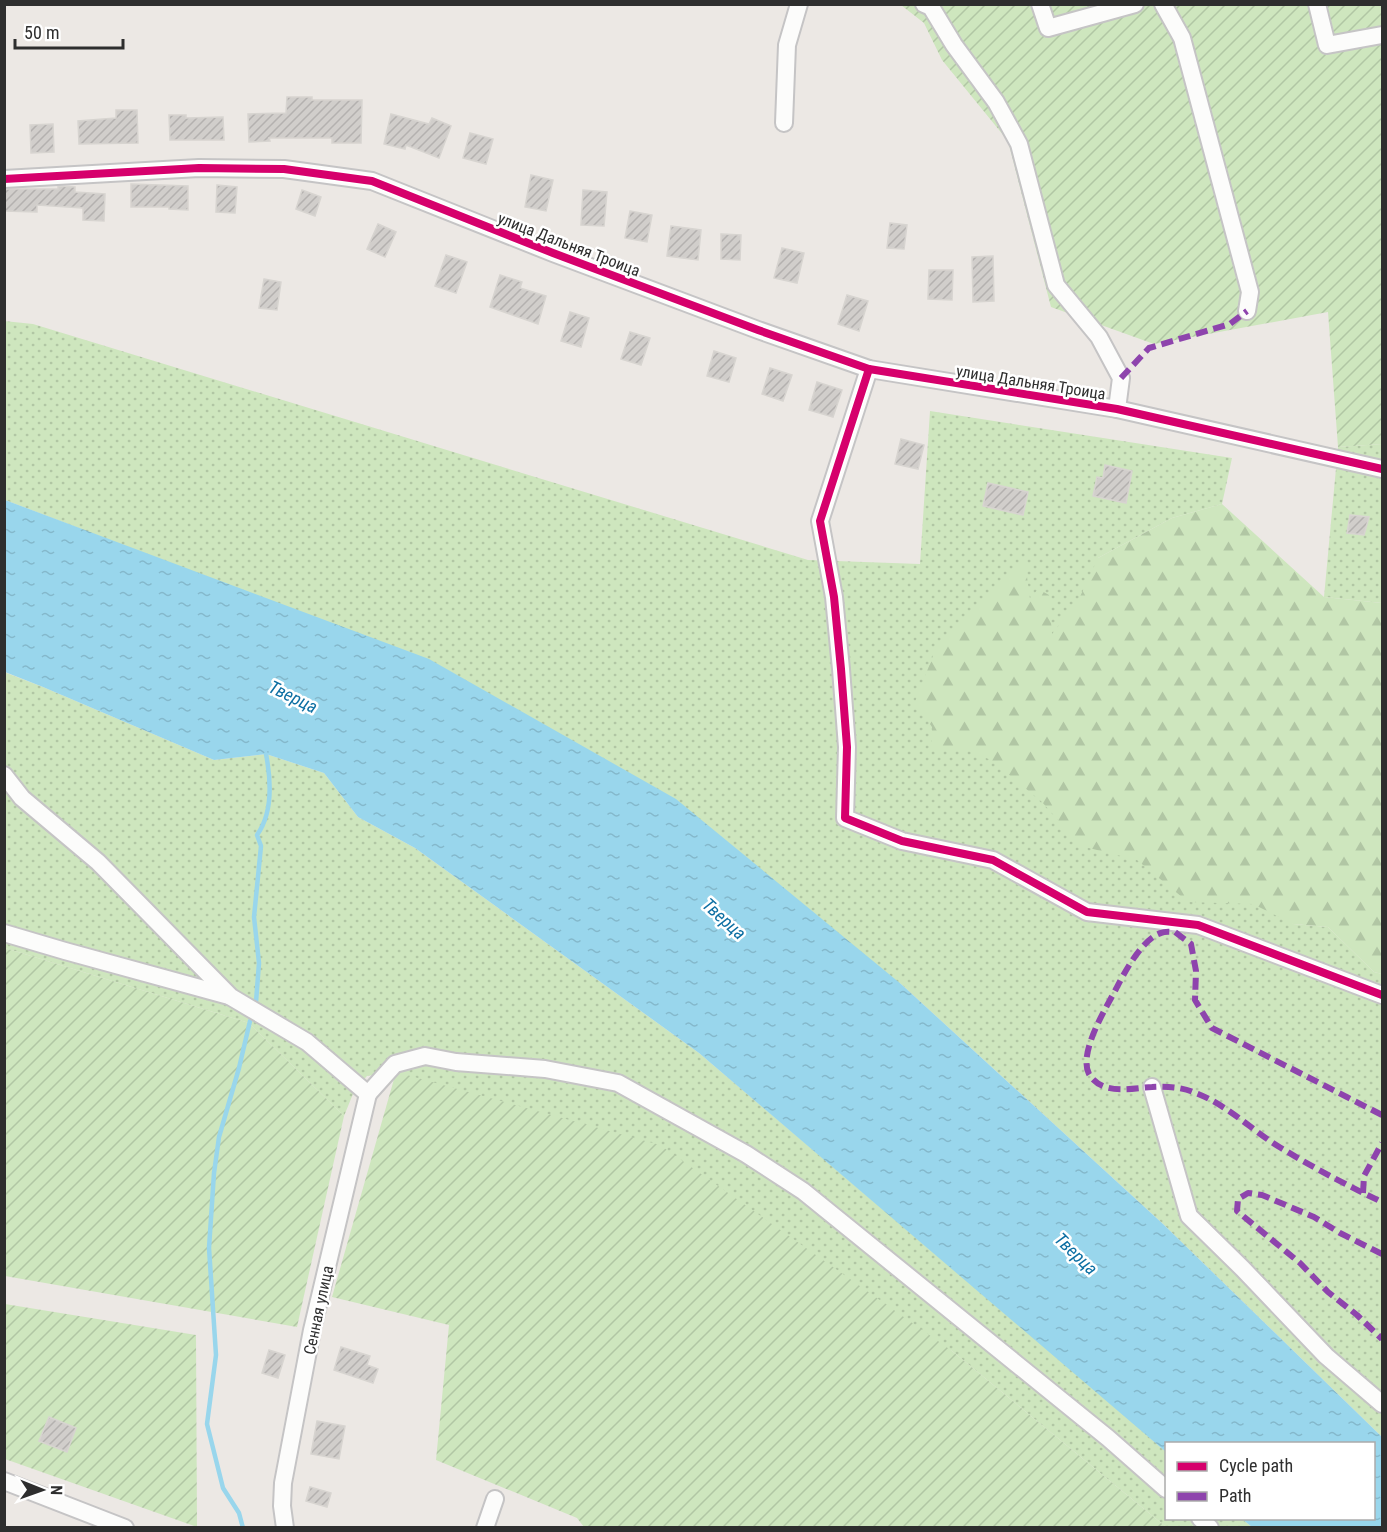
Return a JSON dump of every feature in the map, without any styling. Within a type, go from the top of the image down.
[{"type":"street","points":[[784,123],[787,45],[799,4]]},
{"type":"street","points":[[924,4],[931,8],[954,45],[996,102],[1019,144],[1056,285],[1099,338],[1121,378],[1117,410]]},
{"type":"street","points":[[1040,4],[1048,28],[1135,4]]},
{"type":"street","points":[[1163,4],[1182,38],[1250,292],[1247,311]]},
{"type":"street","points":[[1317,4],[1327,45],[1383,35]]},
{"type":"street","name":"улица Дальняя Троица","points":[[4,179],[199,168],[273,169],[372,181],[596,269],[869,369],[1117,410],[1383,469]]},
{"type":"street","points":[[869,369],[820,521],[834,597],[841,669],[847,747],[845,818],[902,841],[993,860],[1087,912],[1198,925],[1383,995]]},
{"type":"street","points":[[4,776],[22,798],[98,862],[231,997],[307,1042],[368,1094],[395,1065],[425,1056],[456,1062],[545,1070],[618,1083],[746,1154],[803,1191],[1100,1430],[1165,1487]]},
{"type":"street","points":[[4,933],[231,997]]},
{"type":"street","points":[[1152,1087],[1189,1216],[1326,1356],[1383,1404]]},
{"type":"street","name":"Сенная улица","points":[[285,1527],[282,1506],[284,1483],[306,1366],[368,1094]]},
{"type":"street","points":[[4,1480],[125,1527]]},
{"type":"street","points":[[484,1527],[495,1498]]},
{"type":"green space","points":[[901,5],[1382,5],[1382,444],[1338,447],[1328,312],[1154,344],[1051,307],[1008,141],[942,60],[924,23]]},
{"type":"green space","points":[[4,321],[33,324],[808,560],[920,564],[930,411],[1232,458],[1222,504],[1172,518],[1098,558],[1293,924],[1328,927],[1374,972],[1382,974],[1382,1437],[1163,1224],[901,984],[123,545],[5,500]]},
{"type":"green space","points":[[1382,444],[1382,603],[1324,597],[1338,447]]},
{"type":"green space","points":[[1222,504],[1324,597],[1382,603],[1382,974],[1374,972],[1328,927],[1293,924],[1253,904],[1188,902],[1137,860],[1081,846],[1042,802],[991,760],[964,749],[932,749],[932,727],[915,702],[936,648],[1025,562],[1030,599],[1038,589],[1049,595],[1052,634],[1078,601],[1098,558],[1172,518]]},
{"type":"green space","points":[[4,672],[214,760],[266,754],[324,773],[358,817],[415,848],[699,1053],[1165,1451],[1165,1520],[1243,1520],[1252,1527],[1166,1527],[952,1351],[396,1072],[367,1076],[355,1089],[344,1116],[249,1023],[5,948]]},
{"type":"green space","points":[[5,948],[249,1023],[344,1116],[297,1327],[5,1276]]},
{"type":"green space","points":[[396,1072],[660,1145],[952,1351],[1166,1527],[584,1527],[577,1518],[436,1460],[449,1325],[332,1297]]},
{"type":"green space","points":[[5,1304],[196,1335],[197,1527],[5,1459]]},
{"type":"water","name":"Тверца","points":[[5,500],[429,659],[676,799],[901,984],[1163,1224],[1382,1437],[1382,1527],[1252,1527],[1243,1520],[1375,1520],[1375,1442],[1165,1442],[1165,1451],[699,1053],[415,848],[358,817],[324,773],[266,754],[214,760],[5,672]]},
{"type":"building","points":[[287,97],[312,97],[312,100],[362,100],[361,143],[332,143],[332,138],[269,138],[270,141],[249,142],[248,114],[286,113]]},
{"type":"building","points":[[116,110],[137,110],[138,143],[79,144],[78,121],[116,118]]},
{"type":"building","points":[[391,114],[429,124],[432,118],[451,126],[439,158],[406,145],[405,149],[384,144]]},
{"type":"building","points":[[169,115],[186,115],[186,118],[223,117],[224,140],[170,140]]},
{"type":"building","points":[[53,124],[54,152],[31,153],[30,125]]},
{"type":"building","points":[[470,133],[493,139],[486,164],[463,158]]},
{"type":"building","points":[[531,175],[553,180],[546,211],[525,207]]},
{"type":"building","points":[[131,184],[188,186],[188,210],[169,209],[169,207],[131,207]]},
{"type":"building","points":[[217,185],[237,187],[235,213],[216,212]]},
{"type":"building","points":[[58,186],[75,187],[75,192],[105,194],[104,221],[83,220],[83,208],[37,205],[37,212],[4,211],[4,189],[58,189]]},
{"type":"building","points":[[302,190],[321,197],[315,216],[296,209]]},
{"type":"building","points":[[583,190],[607,192],[604,226],[581,225]]},
{"type":"building","points":[[630,211],[652,215],[647,242],[625,238]]},
{"type":"building","points":[[890,223],[907,225],[904,249],[887,248]]},
{"type":"building","points":[[378,224],[396,232],[385,257],[367,249]]},
{"type":"building","points":[[671,226],[701,230],[698,260],[667,256]]},
{"type":"building","points":[[721,234],[741,235],[740,260],[721,259]]},
{"type":"building","points":[[782,248],[804,253],[797,283],[774,278]]},
{"type":"building","points":[[446,255],[467,262],[456,293],[435,286]]},
{"type":"building","points":[[993,256],[994,301],[973,302],[972,257]]},
{"type":"building","points":[[929,270],[953,270],[952,300],[928,299]]},
{"type":"building","points":[[500,275],[522,282],[520,288],[546,296],[538,324],[490,307]]},
{"type":"building","points":[[264,279],[281,282],[277,310],[259,308]]},
{"type":"building","points":[[847,295],[868,301],[859,331],[838,324]]},
{"type":"building","points":[[570,312],[589,318],[581,347],[561,341]]},
{"type":"building","points":[[630,332],[650,338],[641,365],[621,359]]},
{"type":"building","points":[[714,351],[736,358],[729,382],[707,376]]},
{"type":"building","points":[[770,368],[792,375],[783,401],[762,394]]},
{"type":"building","points":[[817,382],[842,390],[833,417],[809,410]]},
{"type":"building","points":[[901,439],[924,445],[918,469],[895,464]]},
{"type":"building","points":[[1105,465],[1132,471],[1126,503],[1093,496],[1097,477],[1103,478]]},
{"type":"building","points":[[988,483],[1028,492],[1023,515],[983,506]]},
{"type":"building","points":[[1350,515],[1369,517],[1364,535],[1347,533]]},
{"type":"building","points":[[341,1347],[370,1356],[367,1365],[378,1369],[373,1383],[334,1370]]},
{"type":"building","points":[[269,1350],[285,1355],[278,1378],[262,1373]]},
{"type":"building","points":[[49,1417],[76,1428],[67,1452],[39,1441]]},
{"type":"building","points":[[317,1421],[345,1426],[339,1459],[311,1454]]},
{"type":"building","points":[[310,1487],[331,1493],[327,1507],[306,1501]]},
{"type":"waterway","points":[[256,1002],[259,963],[254,917],[261,846],[257,835],[268,807],[269,775],[266,754]]},
{"type":"waterway","points":[[243,1528],[239,1513],[223,1488],[207,1424],[216,1355],[209,1248],[219,1137],[250,1021]]},
{"type":"marked path","points":[[1121,378],[1149,348],[1230,324],[1247,311]]},
{"type":"marked path","points":[[1382,1115],[1212,1028],[1195,1000],[1196,971],[1191,944],[1175,932],[1164,932],[1154,936],[1135,957],[1100,1019],[1087,1055],[1089,1074],[1102,1085],[1118,1089],[1173,1087],[1205,1097],[1228,1110],[1293,1155],[1382,1202]]},
{"type":"marked path","points":[[1363,1193],[1364,1176],[1382,1143]]},
{"type":"marked path","points":[[1382,1254],[1314,1217],[1262,1195],[1248,1193],[1238,1199],[1237,1211],[1300,1263],[1328,1292],[1382,1339]]},
{"type":"cycle path","points":[[4,179],[199,168],[284,169],[372,181],[553,253],[869,369],[1117,409],[1382,469]]},
{"type":"cycle path","points":[[869,369],[820,521],[834,597],[841,669],[847,747],[845,818],[902,841],[993,860],[1087,912],[1198,925],[1382,995]]}]
